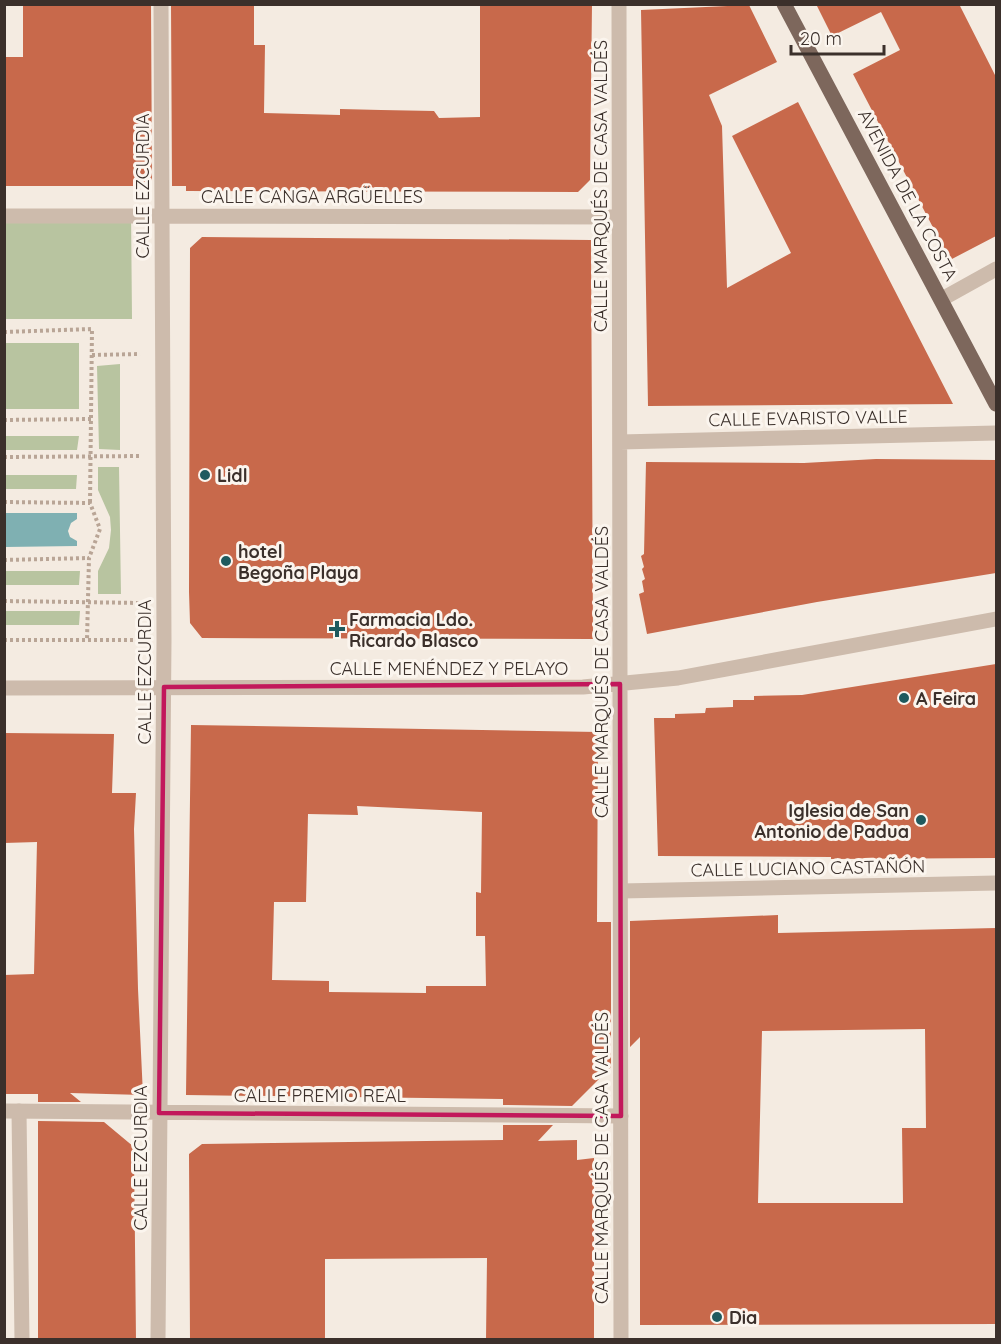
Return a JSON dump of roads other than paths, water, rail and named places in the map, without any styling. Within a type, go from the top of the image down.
[{"type":"main road","name":"AVENIDA DE LA COSTA","points":[[784,4],[996,404]]},
{"type":"street","name":"CALLE EZCURDIA","points":[[158,1340],[164,687],[161,4]]},
{"type":"street","name":"CALLE MARQUÉS DE CASA VALDÉS","points":[[619,4],[621,1340]]},
{"type":"street","name":"CALLE CANGA ARGÜELLES","points":[[4,216],[620,217]]},
{"type":"street","points":[[942,299],[996,269]]},
{"type":"street","name":"CALLE EVARISTO VALLE","points":[[620,442],[996,433]]},
{"type":"street","name":"CALLE MENÉNDEZ Y PELAYO","points":[[4,688],[583,687],[678,678],[996,619]]},
{"type":"street","name":"CALLE LUCIANO CASTAÑÓN","points":[[621,891],[996,883]]},
{"type":"street","name":"CALLE PREMIO REAL","points":[[22,1340],[12,1111],[621,1116]]},
{"type":"water","points":[[5,513],[77,513],[77,519],[71,523],[68,531],[70,537],[77,541],[77,546],[5,547]]},
{"type":"place","name":"Lidl","points":[[205,475]]},
{"type":"place","name":"hotel Begoña Playa","points":[[226,561]]},
{"type":"place","name":"Farmacia Ldo. Ricardo Blasco","points":[[337,629]]},
{"type":"place","name":"A Feira","points":[[904,698]]},
{"type":"place","name":"Iglesia de San Antonio de Padua","points":[[921,820]]},
{"type":"place","name":"Dia","points":[[717,1317]]}]
